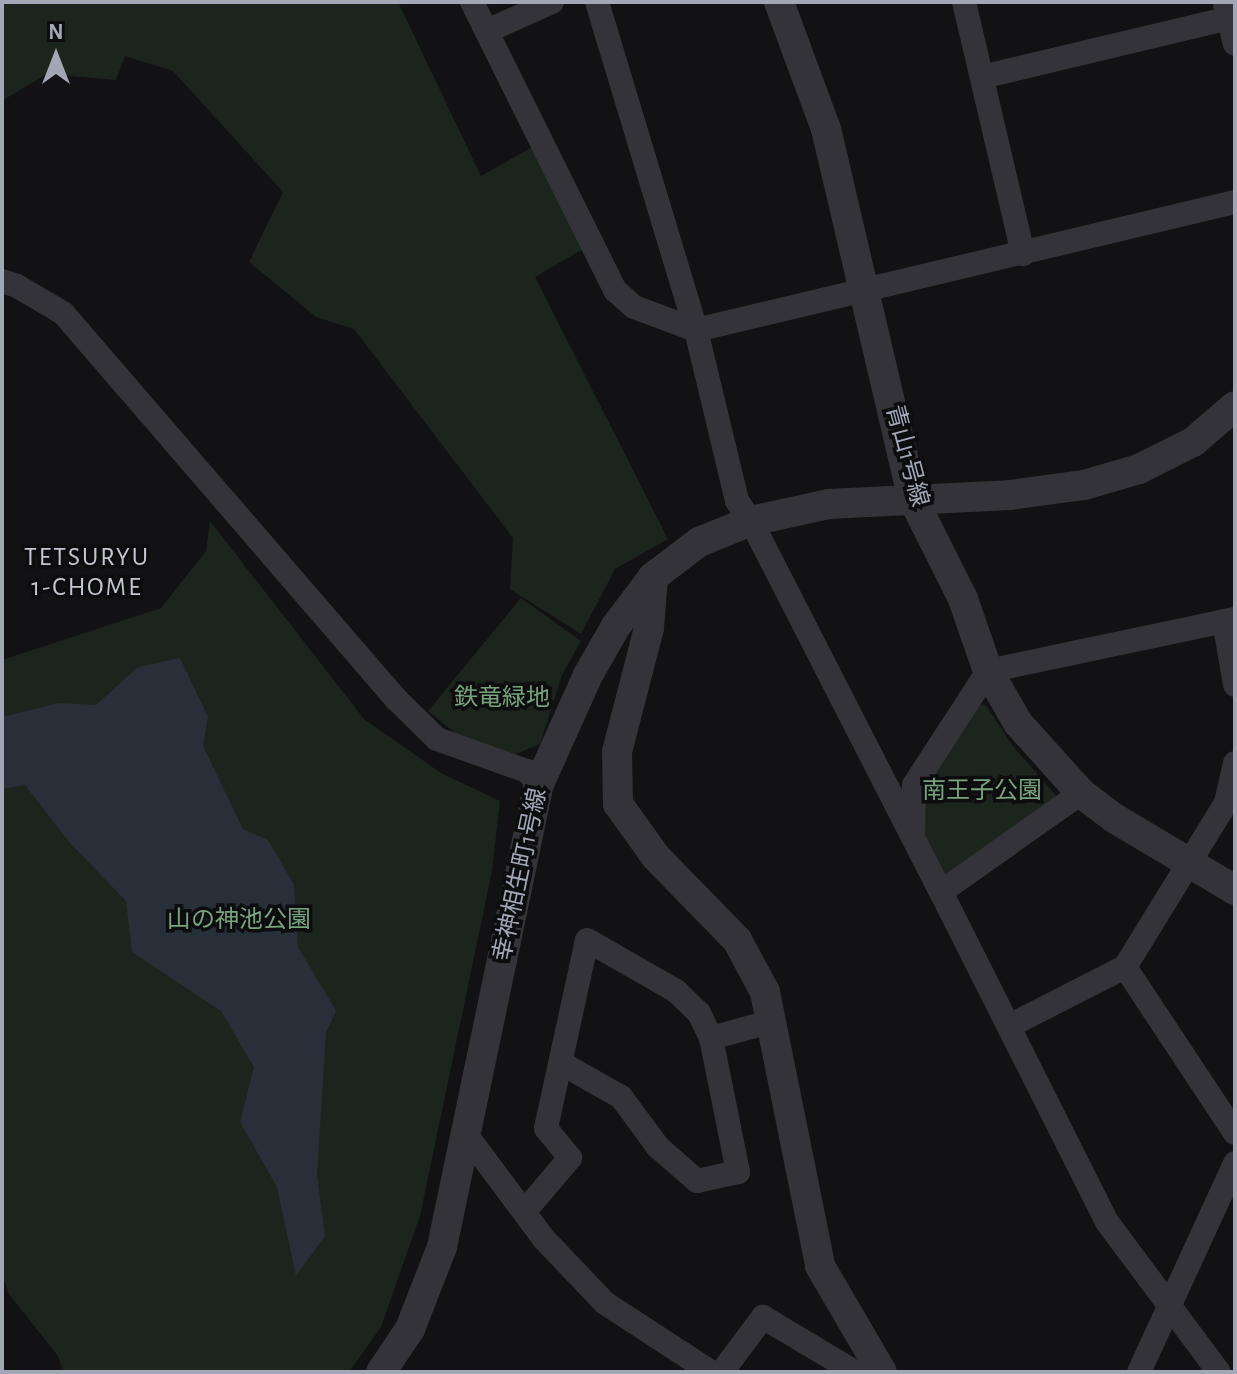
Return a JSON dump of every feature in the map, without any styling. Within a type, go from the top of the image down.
[{"type":"street","points":[[472,2],[615,290],[634,307],[696,330],[1235,202]]},
{"type":"street","points":[[487,31],[552,2]]},
{"type":"street","points":[[597,2],[696,330],[737,501],[751,521],[1107,1222],[1157,1293],[1169,1303],[1219,1372]]},
{"type":"street","name":"青山1号線","points":[[779,2],[826,129],[913,499],[963,599],[988,671],[1018,723],[1081,793],[1114,818],[1235,890]]},
{"type":"street","points":[[964,2],[1023,254]]},
{"type":"street","points":[[982,77],[1227,10],[1235,44]]},
{"type":"street","points":[[2,281],[17,286],[63,313],[286,574],[396,699],[437,739],[527,771],[539,784]]},
{"type":"street","name":"幸神相生町1号線","points":[[381,1372],[410,1329],[442,1247],[539,784],[588,675],[616,626],[653,577],[699,542],[751,521],[828,504],[1010,495],[1084,485],[1139,469],[1193,442],[1235,406]]},
{"type":"street","points":[[653,577],[649,628],[617,752],[618,804],[656,857],[737,940],[765,992],[820,1266],[882,1372]]},
{"type":"street","points":[[912,838],[914,785],[988,671],[1229,620],[1235,685]]},
{"type":"street","points":[[1009,1026],[1125,967],[1226,803],[1235,763]]},
{"type":"street","points":[[941,892],[1081,793]]},
{"type":"street","points":[[525,1211],[570,1158],[546,1128],[587,940],[676,991],[699,1013],[711,1038],[738,1172],[697,1181],[658,1147],[621,1097],[561,1063]]},
{"type":"street","points":[[1125,967],[1235,1133]]},
{"type":"street","points":[[711,1038],[773,1021]]},
{"type":"street","points":[[465,1133],[544,1239],[605,1303],[711,1372]]},
{"type":"street","points":[[1139,1372],[1235,1163]]},
{"type":"street","points":[[722,1372],[763,1317],[855,1372]]},
{"type":"green space","points":[[2,2],[398,2],[481,176],[536,145],[585,248],[535,277],[668,539],[615,569],[581,634],[510,589],[513,538],[354,329],[316,317],[249,262],[283,192],[173,71],[125,56],[116,80],[47,74],[3,100]]},
{"type":"green space","name":"山の神池公園","points":[[210,521],[364,719],[441,773],[500,801],[492,871],[420,1216],[381,1327],[349,1372],[63,1372],[58,1356],[9,1294],[2,1274],[2,660],[161,608],[206,551]]},
{"type":"green space","name":"鉄竜緑地","points":[[521,598],[581,641],[562,675],[540,744],[511,756],[459,736],[428,711]]},
{"type":"green space","name":"南王子公園","points":[[976,704],[986,705],[1012,745],[1060,800],[944,876],[927,844],[922,819],[926,785]]},
{"type":"shaded area","points":[[180,658],[208,717],[203,746],[243,829],[268,840],[294,885],[298,947],[336,1011],[326,1032],[317,1175],[325,1236],[296,1276],[277,1187],[240,1122],[254,1067],[221,1011],[132,952],[126,901],[70,843],[25,785],[2,789],[2,717],[59,703],[96,705],[138,667]]},
{"type":"district","name":"TETSURYU 1-CHOME","points":[[87,573]]}]
